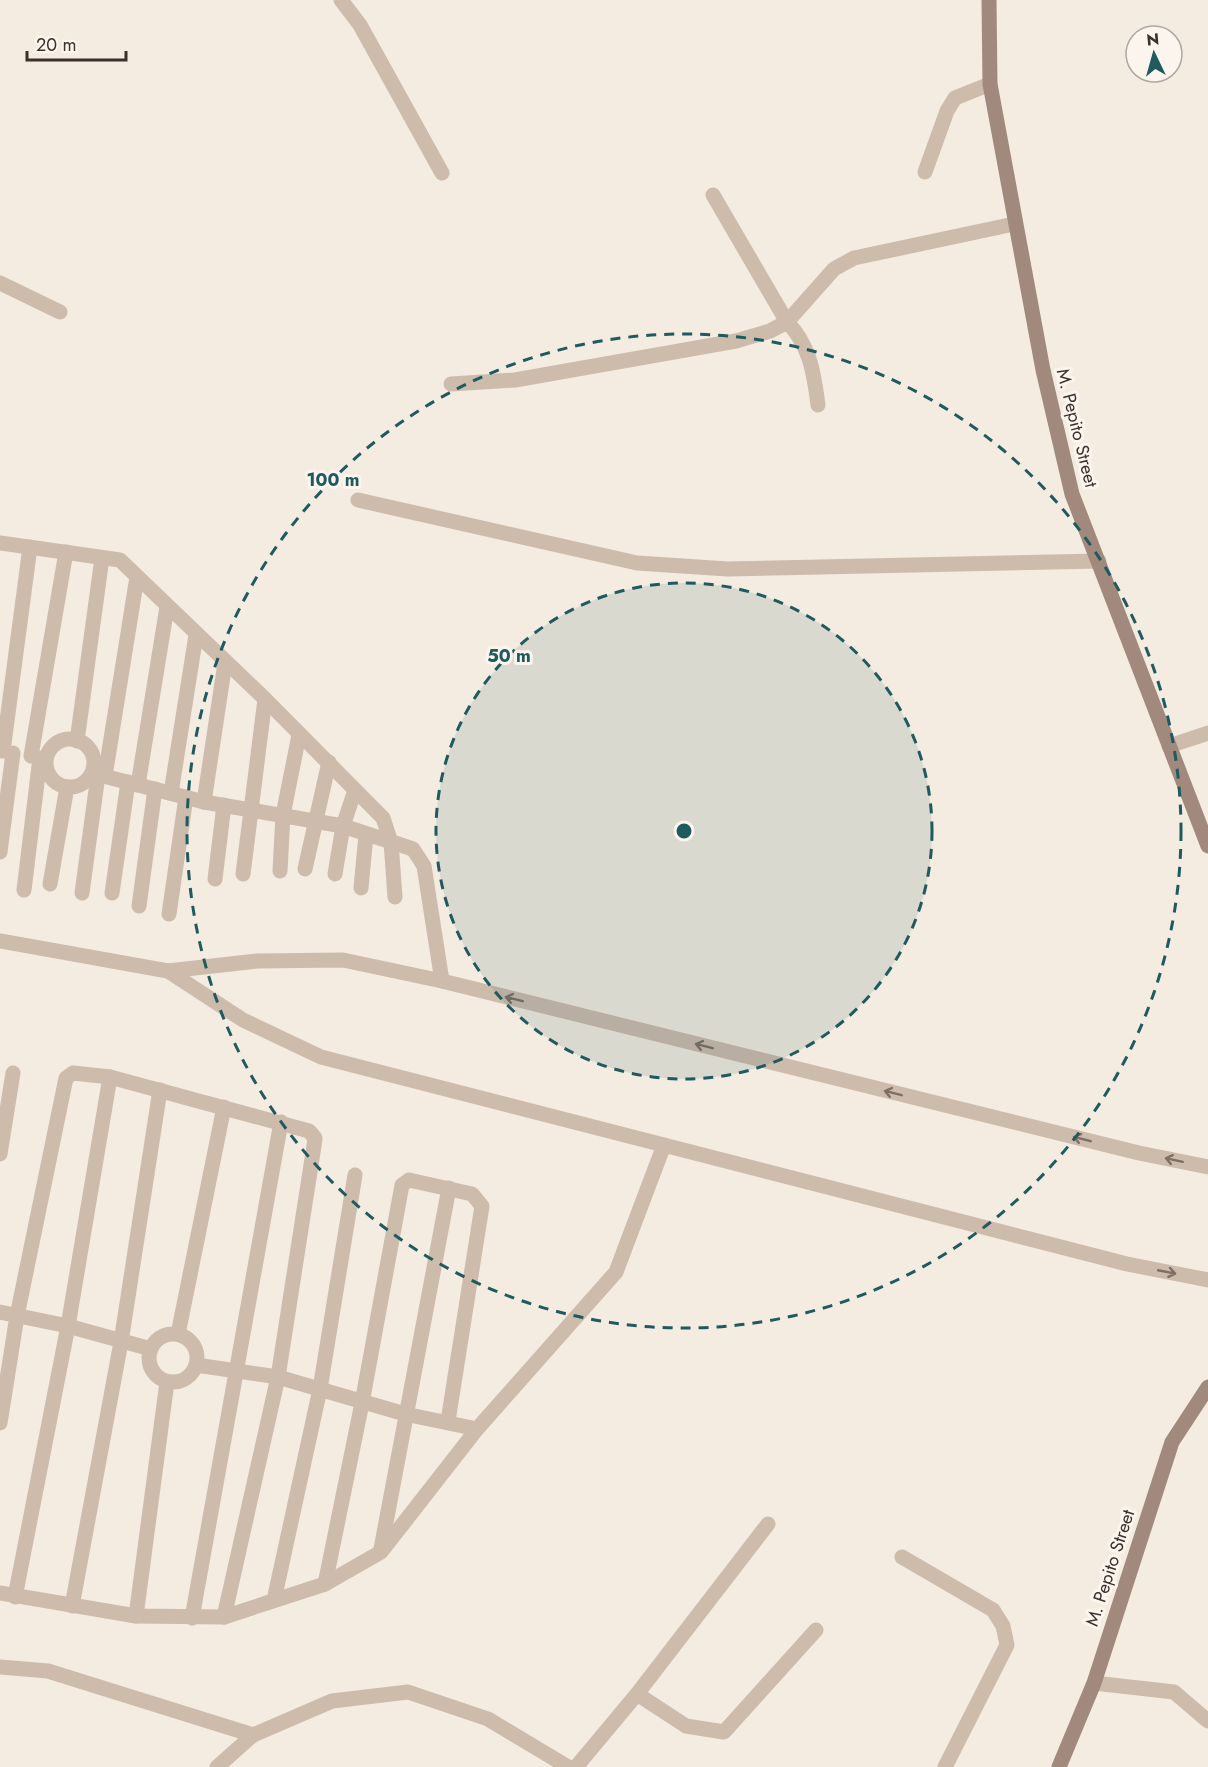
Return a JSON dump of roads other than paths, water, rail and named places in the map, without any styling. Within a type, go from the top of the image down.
[{"type":"street","points":[[341,0],[360,25],[441,173]]},
{"type":"street","name":"M. Pepito Street","points":[[989,0],[990,84],[1014,224],[1043,370],[1072,494],[1208,846]]},
{"type":"street","points":[[925,172],[947,111],[955,98],[990,84]]},
{"type":"street","points":[[713,195],[787,322],[796,330],[811,360],[818,405]]},
{"type":"street","points":[[451,384],[515,380],[736,341],[770,331],[787,322],[834,269],[854,258],[1014,224]]},
{"type":"street","points":[[0,283],[60,312]]},
{"type":"street","points":[[358,500],[637,563],[729,569],[1099,561]]},
{"type":"street","points":[[0,543],[120,560],[265,699],[383,818],[391,842],[394,897]]},
{"type":"street","points":[[0,852],[5,752],[30,547]]},
{"type":"street","points":[[24,890],[66,552]]},
{"type":"street","points":[[77,741],[102,558]]},
{"type":"street","points":[[82,893],[98,775],[136,577]]},
{"type":"street","points":[[112,893],[167,607]]},
{"type":"street","points":[[169,914],[178,795],[196,635]]},
{"type":"street","points":[[204,802],[225,663]]},
{"type":"street","points":[[243,874],[265,699]]},
{"type":"street","points":[[1170,746],[1208,733]]},
{"type":"street","points":[[280,871],[283,815],[299,735]]},
{"type":"street","points":[[39,758],[54,746],[69,739],[77,741],[90,750],[98,775]]},
{"type":"street","points":[[5,752],[39,758],[53,780],[67,787],[81,784],[98,775],[204,802],[343,826],[413,849],[424,866],[442,981]]},
{"type":"street","points":[[305,869],[329,762]]},
{"type":"street","points":[[50,884],[67,787]]},
{"type":"street","points":[[139,906],[155,789]]},
{"type":"street","points":[[335,874],[343,826],[355,790]]},
{"type":"street","points":[[215,879],[224,805]]},
{"type":"street","points":[[361,888],[366,835]]},
{"type":"street","points":[[0,941],[168,971],[258,960],[343,960],[442,981],[1139,1153],[1208,1167]]},
{"type":"street","points":[[168,971],[243,1020],[321,1056],[1127,1264],[1208,1280]]},
{"type":"street","points":[[0,1154],[13,1073]]},
{"type":"street","points":[[0,1423],[17,1316],[66,1078],[73,1073],[110,1077],[309,1131],[315,1138],[278,1377],[224,1617]]},
{"type":"street","points":[[110,1077],[68,1326],[8,1595],[136,1616],[224,1617],[325,1584],[381,1552],[477,1428],[616,1272],[664,1145]]},
{"type":"street","points":[[72,1606],[121,1342],[160,1090]]},
{"type":"street","points":[[178,1334],[224,1107]]},
{"type":"street","points":[[192,1618],[282,1122]]},
{"type":"street","points":[[274,1600],[320,1389],[355,1175]]},
{"type":"street","points":[[325,1584],[362,1403],[402,1185],[409,1180],[472,1194],[482,1206],[448,1421]]},
{"type":"street","points":[[381,1552],[449,1188]]},
{"type":"street","points":[[0,1312],[68,1326],[151,1349]]},
{"type":"street","points":[[178,1334],[186,1337],[196,1350],[196,1365],[186,1379],[167,1382],[153,1371],[150,1364],[151,1349],[162,1337],[178,1334]]},
{"type":"street","points":[[196,1365],[278,1377],[362,1403],[477,1428]]},
{"type":"street","points":[[136,1616],[167,1382]]},
{"type":"street","name":"M. Pepito Street","points":[[1059,1767],[1094,1683],[1172,1442],[1208,1387]]},
{"type":"street","points":[[576,1767],[637,1694],[768,1524]]},
{"type":"street","points":[[902,1557],[993,1610],[1004,1626],[1007,1645],[945,1767]]},
{"type":"street","points":[[637,1694],[686,1726],[724,1732],[816,1630]]},
{"type":"street","points":[[0,1667],[48,1671],[253,1735]]},
{"type":"street","points":[[1094,1683],[1174,1692],[1208,1721]]},
{"type":"street","points":[[217,1767],[253,1735],[332,1701],[408,1692],[488,1719],[568,1767]]}]
